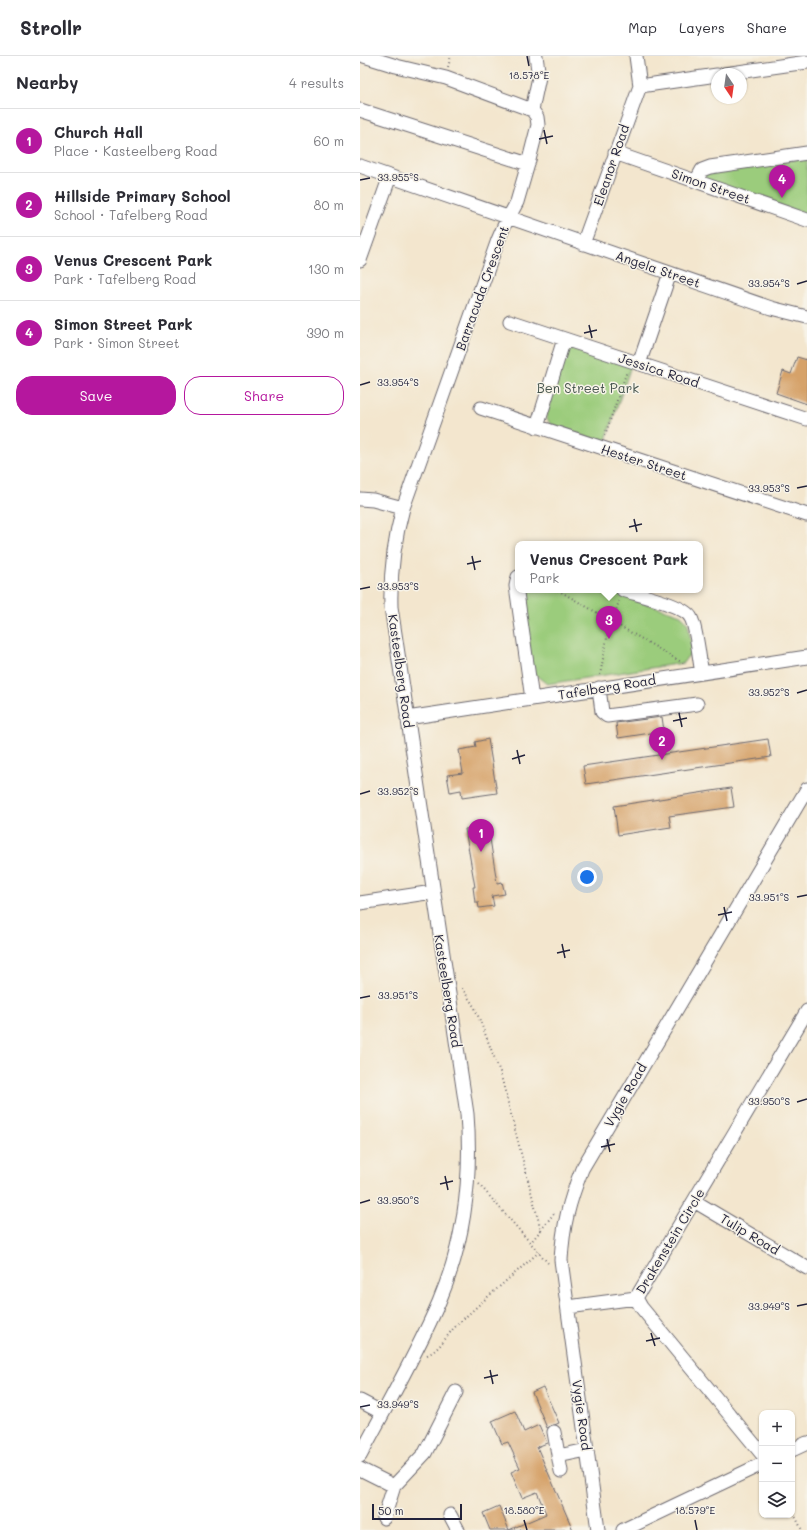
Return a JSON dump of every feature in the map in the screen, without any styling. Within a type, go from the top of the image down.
[{"type":"street","points":[[364,56],[397,61],[532,110],[537,117],[538,125],[518,202],[509,218]]},
{"type":"street","points":[[532,110],[539,77],[536,56]]},
{"type":"street","name":"Eleanor Road","points":[[584,244],[640,86],[636,56]]},
{"type":"street","points":[[747,71],[807,62]]},
{"type":"street","points":[[640,86],[711,76]]},
{"type":"street","points":[[360,110],[528,164]]},
{"type":"street","name":"Simon Street","points":[[615,153],[807,220]]},
{"type":"street","points":[[696,181],[702,170],[710,167],[807,153]]},
{"type":"street","name":"Barracuda Crescent","points":[[360,166],[509,218],[498,240],[404,508]]},
{"type":"street","points":[[360,260],[390,176]]},
{"type":"street","name":"Angela Street","points":[[509,218],[771,308],[807,317]]},
{"type":"street","points":[[635,362],[670,273]]},
{"type":"street","name":"Jessica Road","points":[[510,321],[807,419]]},
{"type":"street","points":[[537,427],[564,339]]},
{"type":"street","name":"Hester Street","points":[[481,408],[806,513]]},
{"type":"street","points":[[360,499],[373,500],[404,508]]},
{"type":"street","name":"Kasteelberg Road","points":[[362,1449],[383,1413],[439,1301],[457,1244],[468,1182],[469,1142],[467,1114],[391,607],[394,548],[404,508]]},
{"type":"street","points":[[517,593],[532,699]]},
{"type":"street","points":[[622,593],[680,608],[689,615],[693,623],[701,668]]},
{"type":"street","name":"Tafelberg Road","points":[[407,718],[599,688],[701,668],[807,657]]},
{"type":"street","points":[[599,688],[602,712],[607,716],[697,704]]},
{"type":"street","name":"Vygie Road","points":[[598,1530],[561,1260],[562,1238],[569,1203],[582,1169],[807,789]]},
{"type":"street","points":[[360,903],[434,892]]},
{"type":"street","name":"Drakenstein Circle","points":[[759,1450],[641,1307],[636,1298],[807,1011]]},
{"type":"street","name":"Tulip Road","points":[[694,1201],[807,1268]]},
{"type":"street","points":[[568,1308],[636,1298]]},
{"type":"street","points":[[384,1518],[394,1486],[425,1453],[456,1392]]},
{"type":"street","points":[[360,1401],[383,1413]]},
{"type":"street","points":[[554,1432],[561,1471]]},
{"type":"street","points":[[795,1449],[807,1443]]},
{"type":"street","points":[[558,1456],[587,1450]]},
{"type":"street","points":[[623,1530],[759,1465]]},
{"type":"street","points":[[360,1469],[394,1486]]},
{"type":"street","points":[[450,1515],[458,1530]]},
{"type":"path","points":[[601,448],[635,362]]},
{"type":"path","points":[[563,593],[685,664],[701,668]]},
{"type":"path","points":[[599,688],[600,673],[612,620],[622,593]]},
{"type":"path","points":[[460,986],[475,1008],[500,1072],[541,1230]]},
{"type":"path","points":[[477,1182],[483,1186],[551,1266]]},
{"type":"path","points":[[531,1242],[559,1207]]},
{"type":"path","points":[[425,1356],[437,1349],[458,1324],[539,1252]]},
{"type":"path","points":[[795,1516],[802,1530]]},
{"type":"green space","points":[[807,158],[807,215],[705,180],[705,173]]},
{"type":"green space","name":"Ben Street Park","points":[[573,349],[631,366],[605,443],[551,425],[546,417],[565,354]]},
{"type":"green space","points":[[521,593],[614,593],[681,615],[688,624],[693,654],[688,656],[683,663],[547,684],[533,673]]},
{"type":"building","points":[[797,357],[807,360],[807,404],[776,393],[783,371],[791,374]]},
{"type":"building","points":[[662,717],[664,731],[618,738],[616,723]]},
{"type":"building","points":[[488,739],[497,793],[462,798],[461,790],[450,792],[447,775],[463,773],[459,750],[476,747],[475,742]]},
{"type":"building","points":[[768,739],[771,757],[586,784],[583,766]]},
{"type":"building","points":[[731,788],[734,807],[669,816],[671,827],[618,835],[614,806]]},
{"type":"building","points":[[488,826],[497,883],[502,882],[505,894],[492,896],[494,906],[479,908],[478,902],[475,902],[473,887],[475,887],[465,829]]},
{"type":"building","points":[[543,1387],[559,1423],[547,1428],[532,1392]]},
{"type":"building","points":[[515,1411],[524,1432],[539,1425],[547,1443],[537,1447],[573,1530],[509,1530],[546,1514],[537,1492],[522,1498],[511,1472],[520,1468],[508,1442],[502,1444],[492,1421]]},
{"type":"building","points":[[499,1506],[509,1530],[490,1530],[483,1513]]},
{"type":"place","name":"Simon Street Park","points":[[782,198]]},
{"type":"place","name":"Venus Crescent Park","points":[[609,639]]},
{"type":"place","name":"Hillside Primary School","points":[[662,760]]},
{"type":"place","name":"Church Hall","points":[[481,852]]}]
